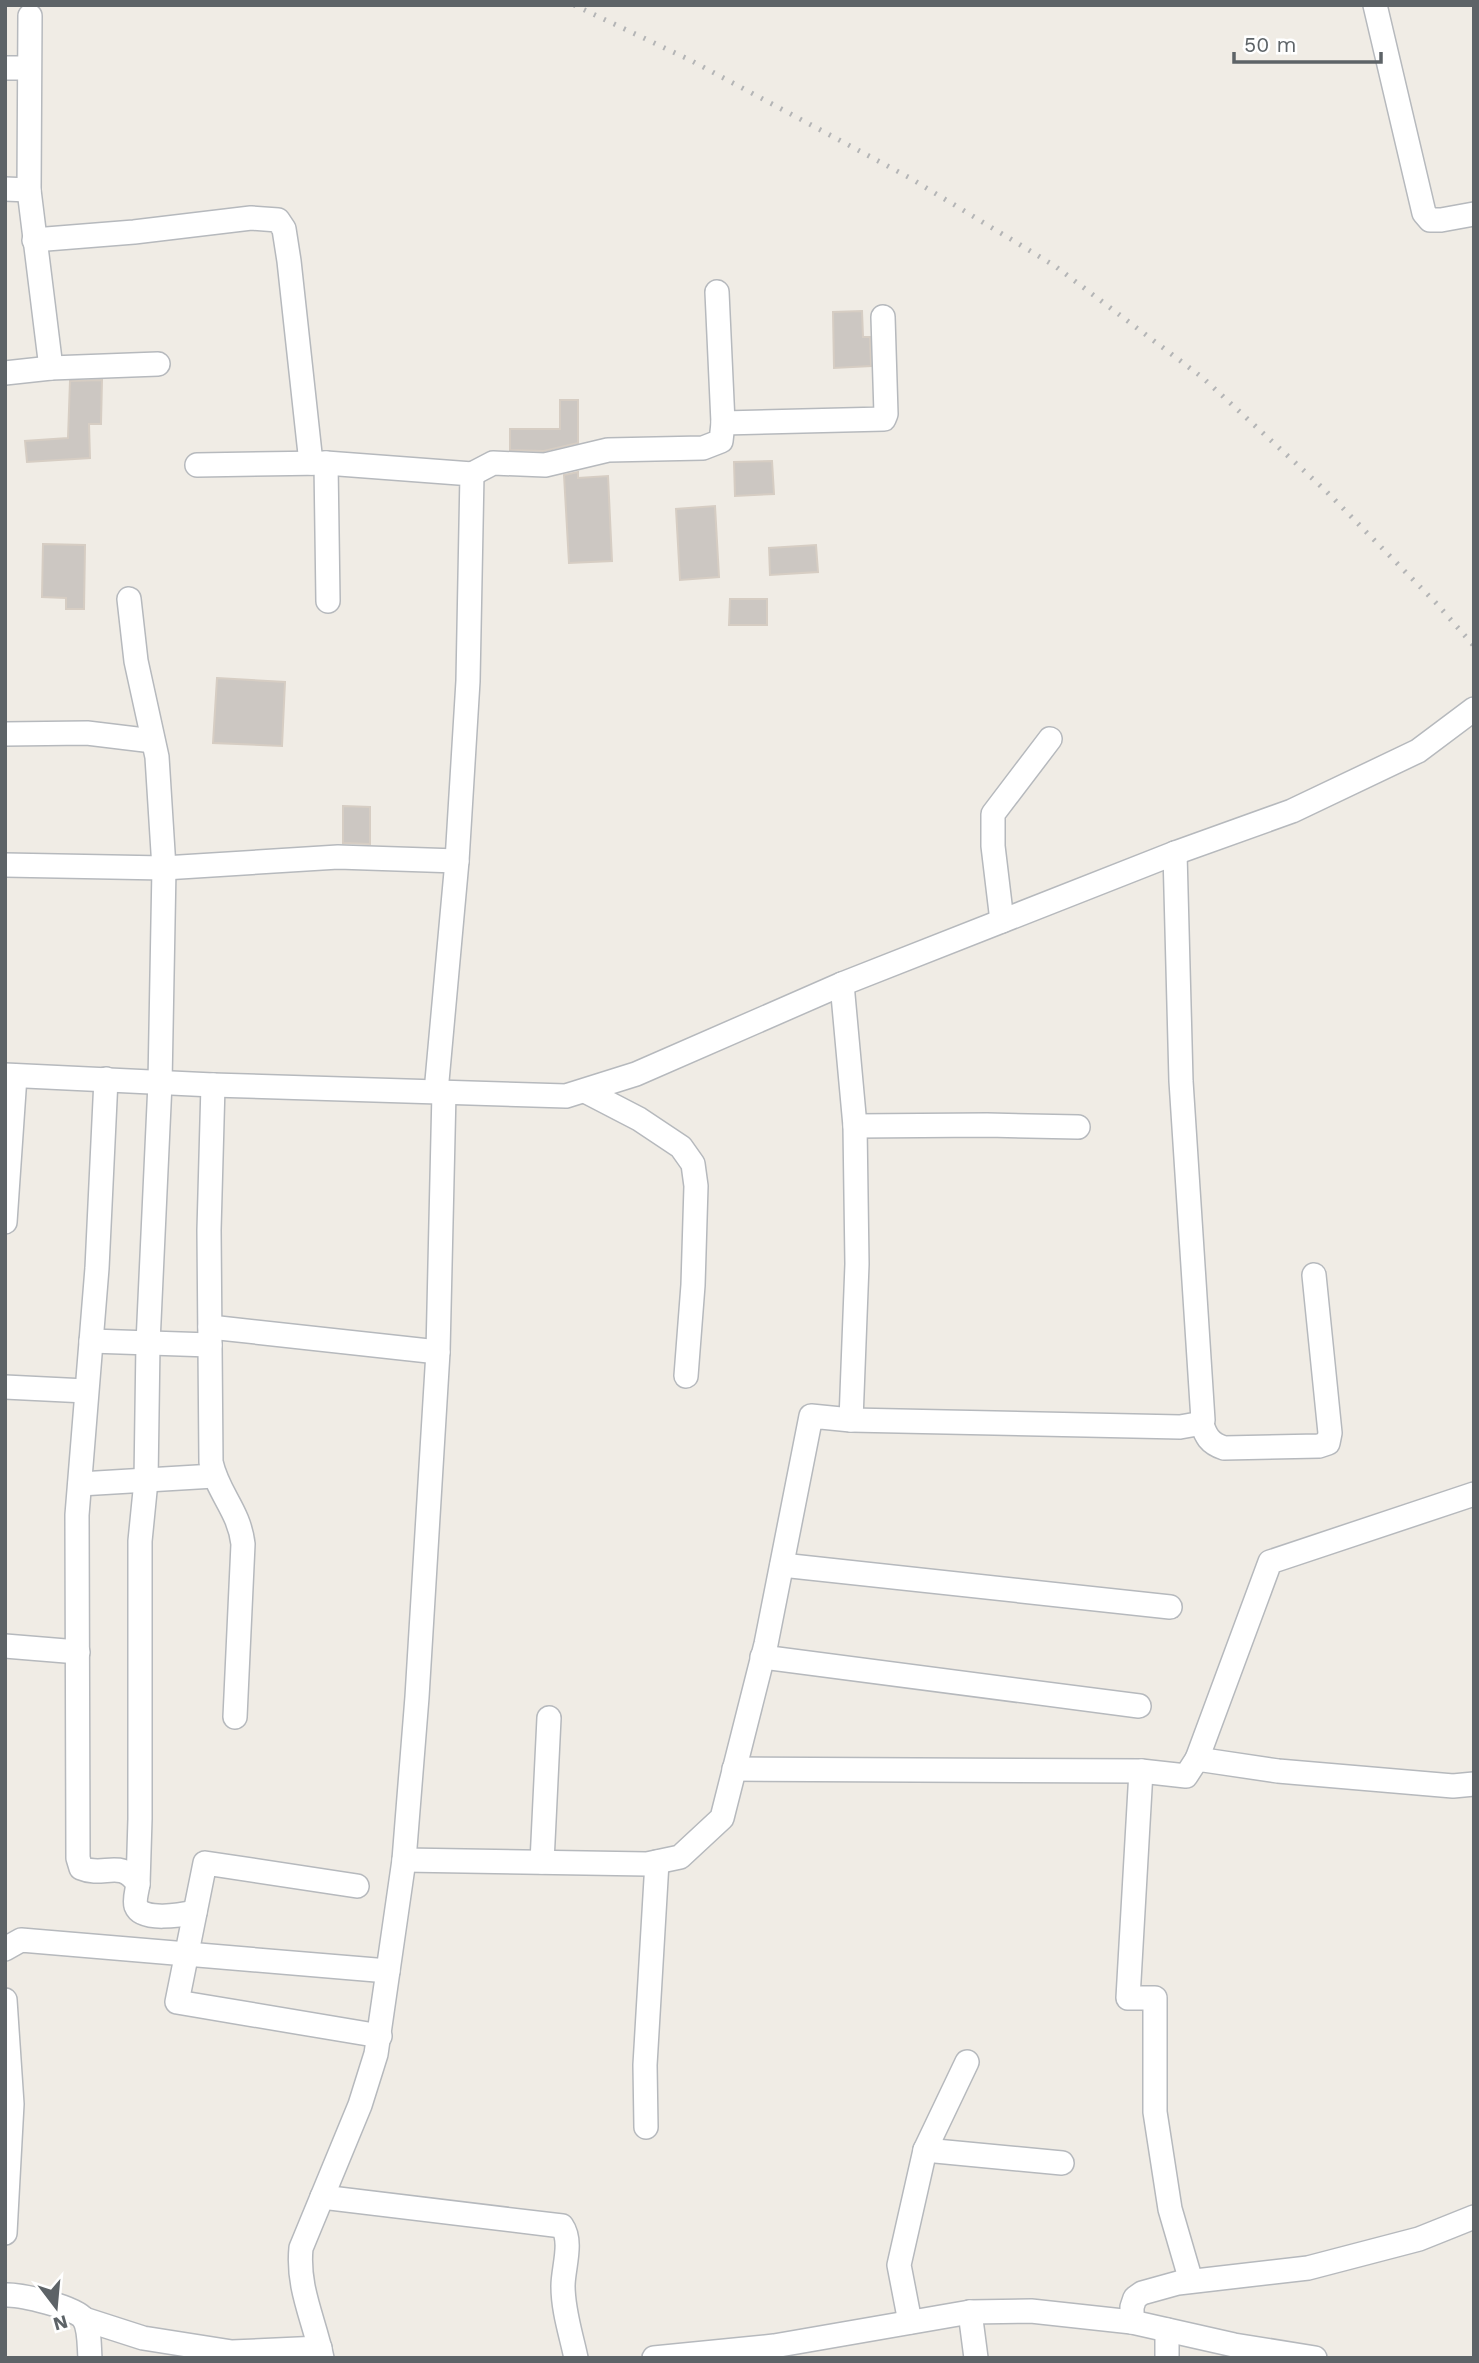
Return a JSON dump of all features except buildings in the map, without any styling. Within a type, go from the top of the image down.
[{"type":"street","points":[[1375,5],[1424,213],[1430,220],[1474,214]]},
{"type":"street","points":[[30,16],[29,190],[51,368]]},
{"type":"street","points":[[5,68],[29,68]]},
{"type":"street","points":[[5,189],[29,190]]},
{"type":"street","points":[[34,240],[134,232],[251,218],[278,220],[284,229],[318,463],[328,601]]},
{"type":"street","points":[[197,465],[318,463],[471,474],[493,463],[545,466],[608,450],[703,448],[721,441],[723,423],[717,292]]},
{"type":"street","points":[[723,423],[884,419],[883,317]]},
{"type":"street","points":[[5,373],[51,368],[158,364]]},
{"type":"street","points":[[5,2295],[24,2295],[84,2319],[143,2338],[232,2352],[321,2353],[302,2288],[299,2269],[301,2248],[365,2090],[380,2036],[404,1860],[438,1352],[440,1092],[468,681],[471,474]]},
{"type":"street","points":[[129,599],[136,661],[160,781],[164,868],[160,1083],[148,1343],[146,1481],[140,1541],[138,1608],[140,1819],[135,1903],[139,1912],[147,1915],[174,1916],[195,1912]]},
{"type":"street","points":[[5,1222],[10,1075],[214,1086],[566,1096],[586,1091],[636,1074],[842,984],[1175,853],[1292,811],[1418,751],[1474,709]]},
{"type":"street","points":[[5,734],[87,733],[153,741]]},
{"type":"street","points":[[1002,921],[993,846],[993,814],[1051,739]]},
{"type":"street","points":[[1175,853],[1181,1081],[1203,1416],[1201,1422],[1208,1439],[1214,1444],[1224,1448],[1319,1446],[1328,1443],[1330,1433],[1314,1275]]},
{"type":"street","points":[[5,865],[164,868],[338,857],[457,861]]},
{"type":"street","points":[[842,984],[855,1126],[857,1264],[851,1420]]},
{"type":"street","points":[[106,1079],[97,1268],[77,1515],[78,1858],[81,1868],[89,1871],[125,1871],[132,1874],[138,1884]]},
{"type":"street","points":[[214,1086],[209,1230],[211,1461],[214,1476],[238,1519],[243,1544],[235,1717]]},
{"type":"street","points":[[586,1091],[639,1119],[681,1147],[693,1164],[696,1186],[693,1285],[686,1376]]},
{"type":"street","points":[[855,1126],[1078,1126]]},
{"type":"street","points":[[90,1340],[148,1343],[210,1336],[438,1352]]},
{"type":"street","points":[[5,1387],[86,1391]]},
{"type":"street","points":[[404,1860],[647,1864],[680,1857],[722,1818],[762,1657],[811,1416],[851,1420],[1180,1427],[1201,1422]]},
{"type":"street","points":[[80,1484],[214,1476]]},
{"type":"street","points":[[734,1769],[1141,1772],[1186,1776],[1197,1759],[1269,1562],[1474,1494]]},
{"type":"street","points":[[782,1565],[1170,1607]]},
{"type":"street","points":[[5,1646],[78,1652]]},
{"type":"street","points":[[762,1657],[1139,1706]]},
{"type":"street","points":[[542,1863],[549,1718]]},
{"type":"street","points":[[1197,1759],[1278,1771],[1453,1786],[1474,1784]]},
{"type":"street","points":[[1141,1772],[1128,1998],[1155,1998],[1155,2112],[1170,2209],[1191,2281]]},
{"type":"street","points":[[646,2127],[645,2065],[657,1862]]},
{"type":"street","points":[[356,1886],[205,1863],[177,2002],[380,2036]]},
{"type":"street","points":[[5,1950],[21,1940],[388,1971]]},
{"type":"street","points":[[5,2000],[12,2140],[5,2233]]},
{"type":"street","points":[[910,2322],[898,2265],[925,2150],[967,2062]]},
{"type":"street","points":[[925,2150],[1062,2163]]},
{"type":"street","points":[[322,2197],[562,2227],[567,2241],[563,2287],[565,2309],[576,2358]]},
{"type":"street","points":[[1132,2322],[1135,2298],[1142,2293],[1191,2281],[1308,2268],[1419,2239],[1474,2217]]},
{"type":"street","points":[[654,2358],[812,2348],[910,2322],[970,2312],[1031,2311],[1132,2322],[1234,2345],[1315,2358]]},
{"type":"street","points":[[970,2312],[976,2358]]},
{"type":"street","points":[[84,2319],[90,2358]]},
{"type":"street","points":[[1167,2330],[1167,2358]]},
{"type":"railway","points":[[574,5],[690,60],[910,178],[1055,266],[1203,378],[1326,491],[1437,604],[1474,646]]}]
